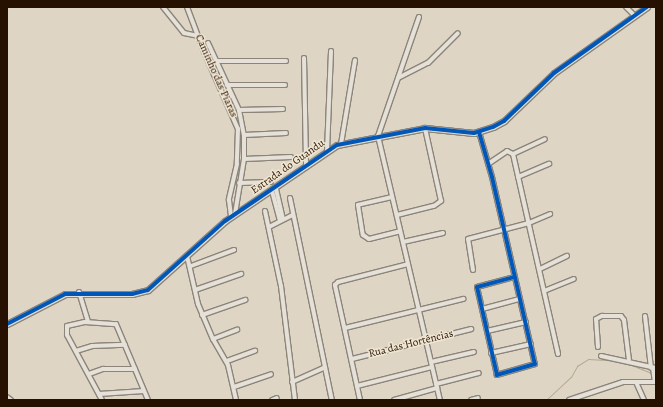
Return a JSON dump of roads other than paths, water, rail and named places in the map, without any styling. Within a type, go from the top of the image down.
[{"type":"street","points":[[163,7],[184,33],[198,36]]},
{"type":"street","name":"Caminho das Piaras","points":[[187,7],[238,129],[238,164],[229,200],[233,216]]},
{"type":"street","points":[[626,7],[635,16]]},
{"type":"street","name":"Estrada do Guandu","points":[[7,324],[62,295],[79,292],[143,292],[157,284],[233,216],[274,190],[327,151],[341,144],[425,128],[479,132],[500,124],[548,78],[647,7]]},
{"type":"street","points":[[419,17],[378,136],[440,400]]},
{"type":"street","points":[[398,78],[428,63],[458,33]]},
{"type":"street","points":[[208,42],[226,85],[239,110],[244,135],[244,159],[233,216]]},
{"type":"street","points":[[327,151],[331,51]]},
{"type":"street","points":[[304,58],[306,167]]},
{"type":"street","points":[[341,144],[355,60]]},
{"type":"street","points":[[216,61],[286,61]]},
{"type":"street","points":[[226,85],[285,85]]},
{"type":"street","points":[[239,110],[283,109]]},
{"type":"street","points":[[397,215],[434,206],[441,202],[425,128]]},
{"type":"street","points":[[479,132],[504,229],[536,364],[511,373],[496,374],[477,286],[515,277]]},
{"type":"street","points":[[244,135],[286,133]]},
{"type":"street","points":[[513,154],[545,139]]},
{"type":"street","points":[[488,164],[507,151],[513,154]]},
{"type":"street","points":[[513,154],[558,354]]},
{"type":"street","points":[[244,159],[291,157]]},
{"type":"street","points":[[518,177],[549,164]]},
{"type":"street","points":[[239,183],[271,182]]},
{"type":"street","points":[[274,190],[282,220]]},
{"type":"street","points":[[392,197],[357,206],[366,238],[400,231]]},
{"type":"street","points":[[290,198],[332,400]]},
{"type":"street","points":[[265,211],[282,291],[295,400]]},
{"type":"street","points":[[473,270],[467,239],[529,223],[550,214]]},
{"type":"street","points":[[269,227],[293,215]]},
{"type":"street","points":[[403,242],[442,233]]},
{"type":"street","points":[[191,266],[234,250]]},
{"type":"street","points":[[187,256],[191,266],[195,290],[202,315],[213,339],[226,361],[234,387],[236,400]]},
{"type":"street","points":[[540,269],[567,256]]},
{"type":"street","points":[[360,400],[335,283],[408,264]]},
{"type":"street","points":[[195,290],[242,274]]},
{"type":"street","points":[[544,291],[574,279]]},
{"type":"street","points":[[79,292],[88,322]]},
{"type":"street","points":[[345,328],[463,299]]},
{"type":"street","points":[[482,309],[520,299]]},
{"type":"street","points":[[202,315],[244,300]]},
{"type":"street","points":[[598,347],[596,319],[602,316],[621,316],[624,320],[629,360]]},
{"type":"street","points":[[569,400],[581,398],[623,382],[655,381],[645,316]]},
{"type":"street","points":[[102,400],[76,351],[66,328],[88,322],[115,323],[148,400]]},
{"type":"street","points":[[487,331],[526,322]]},
{"type":"street","name":"Rua das Hortências","points":[[352,359],[471,329]]},
{"type":"street","points":[[213,339],[237,330]]},
{"type":"street","points":[[491,353],[531,344]]},
{"type":"street","points":[[76,351],[92,346],[125,345]]},
{"type":"street","points":[[226,361],[255,351]]},
{"type":"street","points":[[357,386],[474,352]]},
{"type":"street","points":[[601,356],[629,360],[654,369]]},
{"type":"street","points":[[292,382],[325,367]]},
{"type":"street","points":[[89,374],[103,369],[135,370]]},
{"type":"street","points":[[394,400],[479,373]]},
{"type":"street","points":[[234,387],[271,374]]},
{"type":"street","points":[[636,382],[644,400]]},
{"type":"street","points":[[99,394],[144,391]]},
{"type":"street","points":[[7,397],[11,400]]},
{"type":"street","points":[[471,400],[478,398]]},
{"type":"waterway","points":[[546,400],[571,377],[577,366],[588,359],[610,360]]},
{"type":"waterway","points":[[629,364],[651,373]]}]
